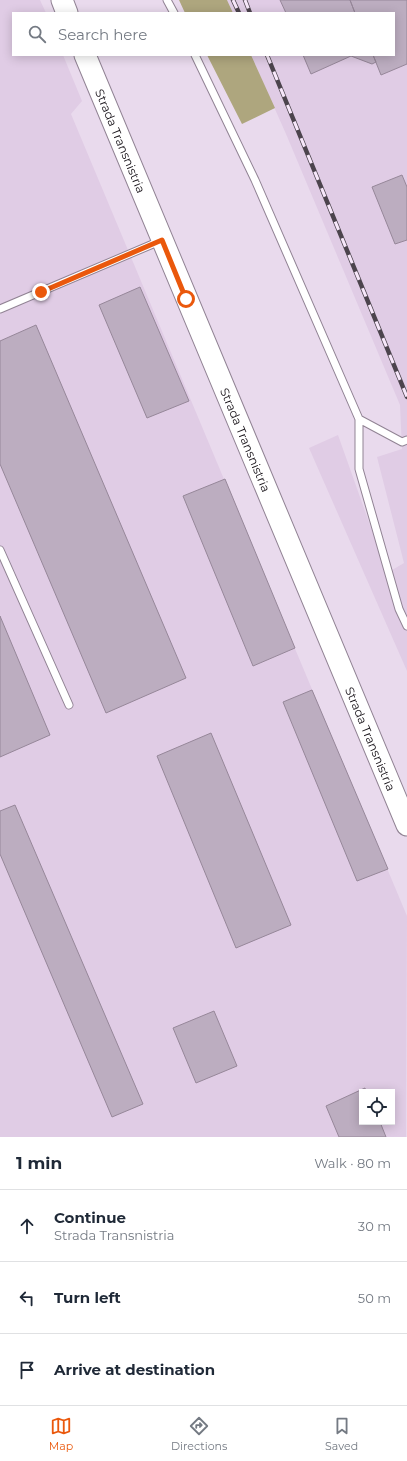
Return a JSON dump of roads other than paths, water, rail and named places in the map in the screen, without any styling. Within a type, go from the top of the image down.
[{"type":"street","points":[[62,0],[67,12]]},
{"type":"street","name":"Strada Transnistria","points":[[85,56],[407,825]]},
{"type":"lane","points":[[167,0],[173,12]]},
{"type":"lane","points":[[194,56],[255,180],[359,419],[360,469],[399,609],[407,626]]},
{"type":"lane","points":[[0,309],[162,240]]},
{"type":"lane","points":[[359,419],[402,442],[407,440]]},
{"type":"lane","points":[[0,550],[69,705]]},
{"type":"railway","points":[[233,0],[239,12]]},
{"type":"railway","points":[[245,0],[250,12]]},
{"type":"railway","points":[[267,56],[407,397]]}]
